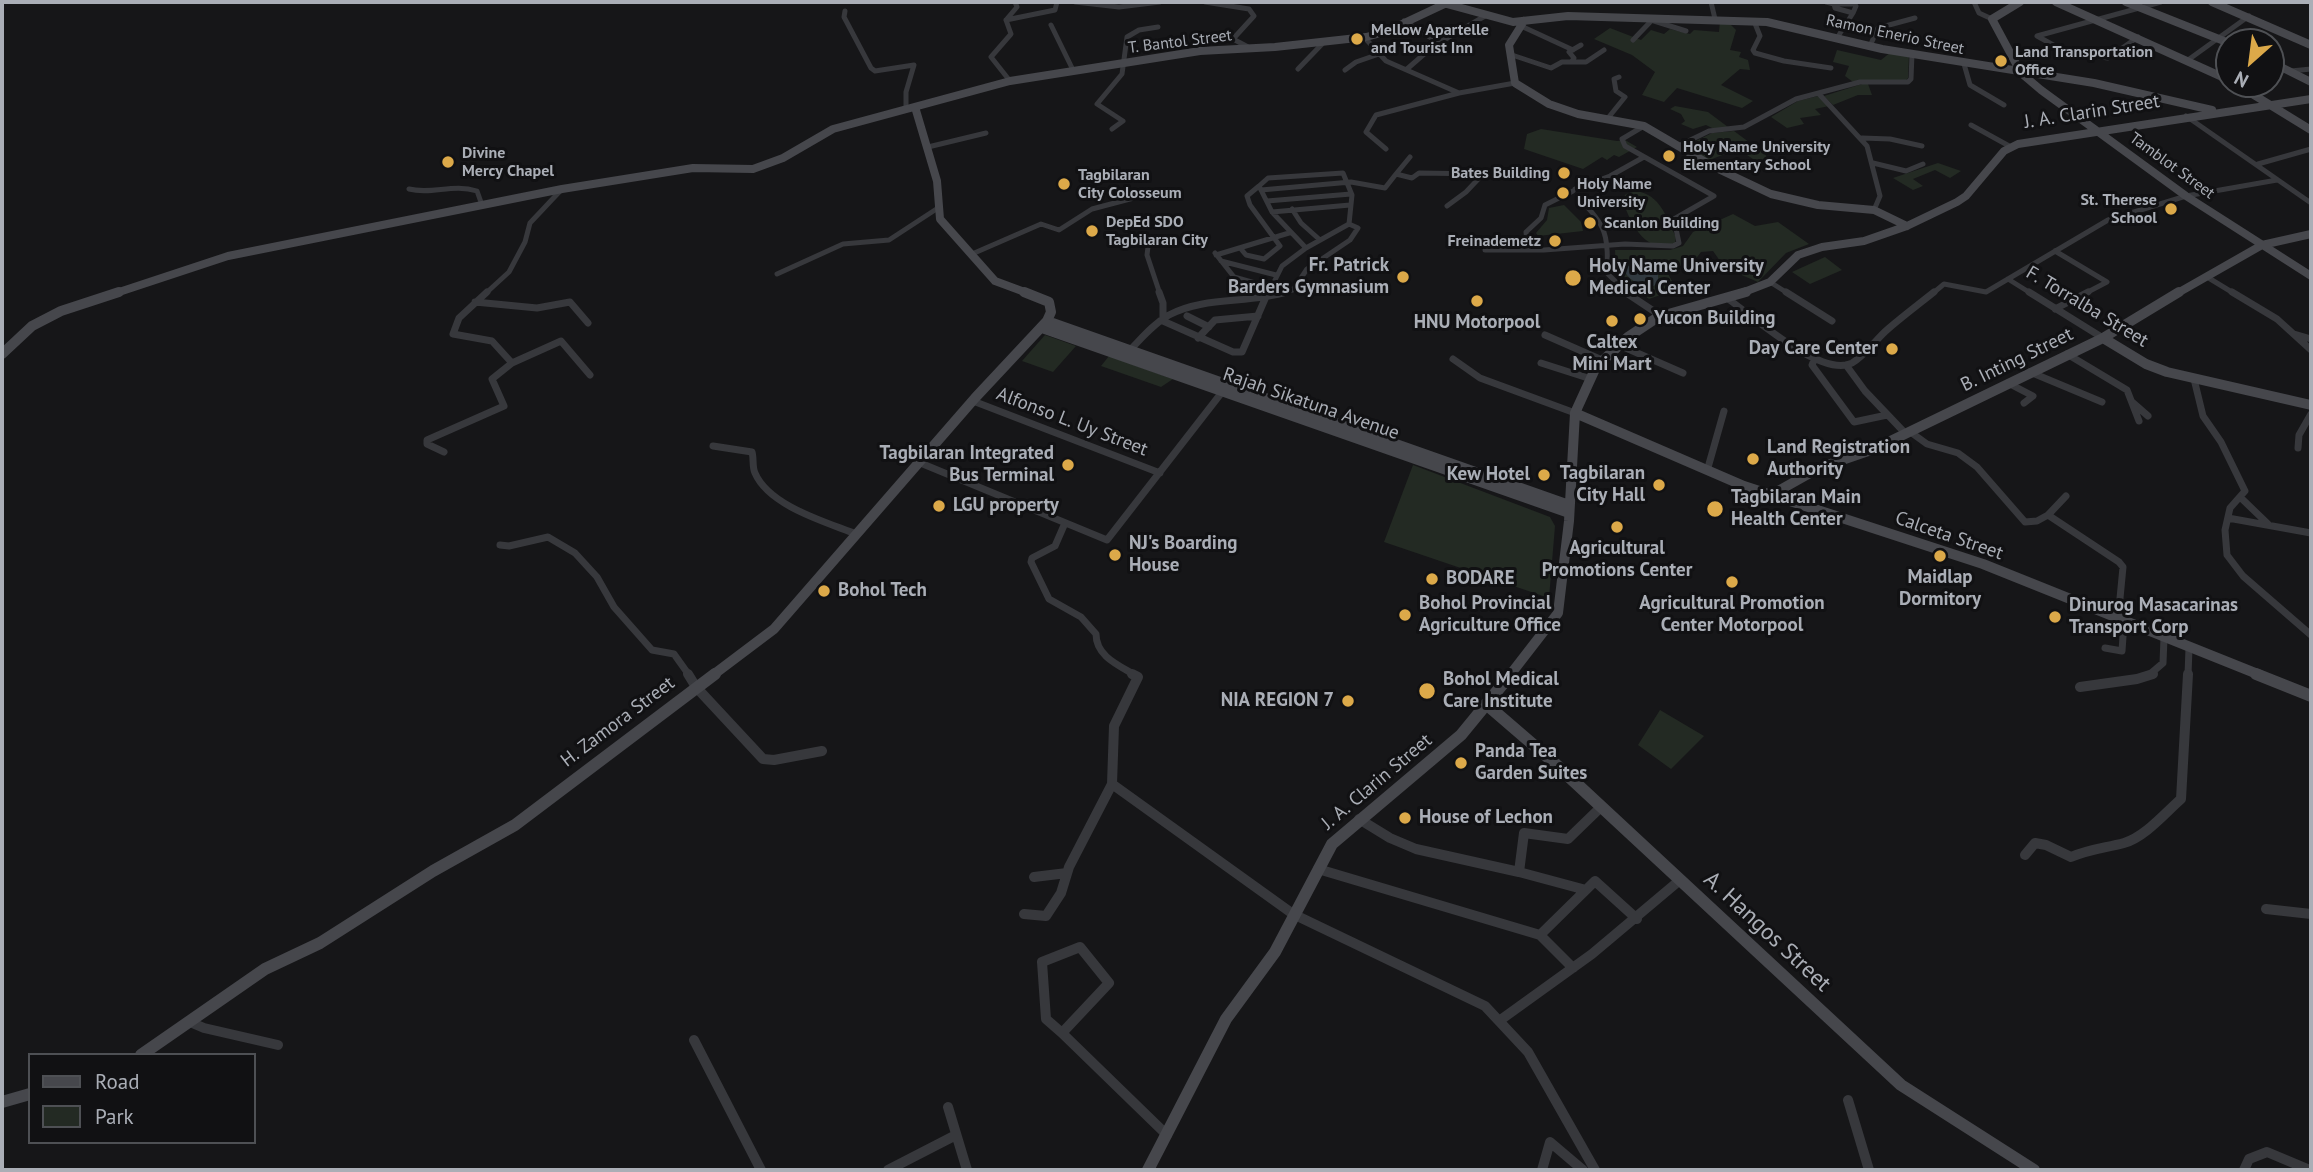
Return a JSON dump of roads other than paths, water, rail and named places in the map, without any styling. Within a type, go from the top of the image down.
[{"type":"street","points":[[1006,20],[1017,7],[1015,2]]},
{"type":"street","points":[[1006,20],[1049,12],[1055,9],[1057,2]]},
{"type":"street","points":[[1075,2],[1119,7],[1160,2]]},
{"type":"street","points":[[1205,2],[1249,9],[1254,16],[1233,38],[1250,48]]},
{"type":"street","name":"T. Bantol Street","points":[[2,354],[32,326],[61,311],[215,260],[280,243],[562,189],[693,168],[753,169],[783,158],[832,129],[1010,81],[1200,51],[1364,37],[1385,32],[1445,2]]},
{"type":"street","name":"Ramon Enerio Street","points":[[1445,2],[1502,21],[1522,24],[1568,16],[1754,21],[1870,47],[1964,64],[2094,82],[2151,98],[2218,112]]},
{"type":"street","points":[[1711,2],[1715,19]]},
{"type":"street","points":[[1826,2],[1834,4],[1835,8],[1853,13],[1837,38]]},
{"type":"street","points":[[1974,2],[1979,13],[1992,19],[2021,74]]},
{"type":"street","points":[[1992,19],[2020,2]]},
{"type":"street","points":[[2056,2],[2215,73]]},
{"type":"street","points":[[2126,2],[2215,37]]},
{"type":"street","points":[[2138,37],[2108,58],[2066,52],[2037,36],[2161,2]]},
{"type":"street","points":[[2212,2],[2311,45]]},
{"type":"street","points":[[845,11],[844,18],[871,68],[875,71],[914,65],[906,92],[910,108],[928,147],[937,181],[940,219],[995,281],[1007,289],[1040,297],[1049,302],[1051,312],[1045,324]]},
{"type":"street","points":[[1407,69],[1437,44],[1450,40],[1466,25],[1475,24],[1485,16]]},
{"type":"street","points":[[2234,28],[2249,16]]},
{"type":"street","points":[[1870,47],[1878,28],[1915,18]]},
{"type":"street","points":[[1006,20],[1011,34],[991,57],[993,63],[1010,81]]},
{"type":"street","points":[[1628,33],[1635,38],[1654,20],[1686,31]]},
{"type":"street","points":[[1404,21],[1438,40],[1437,44]]},
{"type":"street","points":[[1754,21],[1760,36],[1753,50],[1755,52],[1792,62],[1831,68]]},
{"type":"street","points":[[1515,83],[1509,45],[1522,24],[1573,50]]},
{"type":"street","points":[[1051,25],[1073,70]]},
{"type":"street","points":[[1112,129],[1123,121],[1097,104],[1122,76],[1125,63],[1123,53],[1129,35],[1139,30],[1158,27]]},
{"type":"street","points":[[1364,37],[1386,61],[1459,93]]},
{"type":"street","points":[[1298,69],[1324,42]]},
{"type":"street","points":[[2188,60],[2215,42]]},
{"type":"street","points":[[1572,61],[1574,57],[1569,54],[1581,45]]},
{"type":"street","points":[[1512,55],[1550,68],[1562,62],[1586,62],[1604,50]]},
{"type":"street","points":[[1345,70],[1356,62],[1380,54]]},
{"type":"street","points":[[1678,146],[1709,131],[1744,127],[1796,99],[1860,82],[1908,82],[1911,79],[1912,54]]},
{"type":"street","points":[[1964,64],[1966,81],[1970,86],[2004,105]]},
{"type":"street","points":[[2285,68],[2311,82]]},
{"type":"street","points":[[2291,71],[2311,69]]},
{"type":"street","name":"Tamblot Street","points":[[2021,74],[2186,196],[2311,276]]},
{"type":"street","points":[[1608,118],[1625,97],[1616,91],[1613,78]]},
{"type":"street","points":[[1386,149],[1366,132],[1376,115],[1459,93],[1515,83],[1549,104],[1578,114],[1644,126],[1771,194],[1818,205],[1874,210],[1906,226]]},
{"type":"street","points":[[1819,94],[1862,138],[1872,163],[1880,196],[1874,210]]},
{"type":"street","points":[[2260,98],[2311,130]]},
{"type":"street","name":"J. A. Clarin Street","points":[[1148,1170],[1226,1018],[1275,952],[1332,844],[1359,819],[1434,761],[1461,735],[1554,621],[1558,612],[1568,527],[1575,413],[1602,360],[1661,316],[1727,298],[1770,282],[1791,261],[1806,252],[1864,241],[1906,226],[1966,196],[2004,151],[2011,147],[2038,139],[2311,99]]},
{"type":"street","points":[[2186,116],[2311,203]]},
{"type":"street","points":[[1971,125],[2011,147]]},
{"type":"street","points":[[1485,250],[1567,249],[1609,245],[1673,246],[1679,243],[1674,219],[1714,196],[1625,146],[1622,139],[1644,126]]},
{"type":"street","points":[[928,147],[986,133]]},
{"type":"street","points":[[1862,138],[1890,139],[1922,146]]},
{"type":"street","points":[[2258,164],[2311,149]]},
{"type":"street","points":[[1260,188],[1347,183],[1385,188],[1410,157]]},
{"type":"street","points":[[1528,250],[1527,232],[1541,218],[1545,205],[1575,194],[1586,183],[1610,176],[1644,157]]},
{"type":"street","points":[[1872,163],[1906,171],[1923,164]]},
{"type":"street","points":[[1241,249],[1246,255],[1264,259],[1280,246],[1250,205],[1247,196],[1260,188],[1268,178],[1342,172],[1351,194],[1349,224]]},
{"type":"street","points":[[1396,174],[1412,178],[1419,173],[1483,174],[1447,206]]},
{"type":"street","points":[[2008,279],[2108,220],[2186,196],[2277,180]]},
{"type":"street","points":[[409,189],[424,191],[450,185],[468,187],[477,191],[482,205]]},
{"type":"street","points":[[1260,188],[1272,212],[1306,248]]},
{"type":"street","points":[[512,363],[492,341],[453,334],[459,318],[509,272],[525,242],[530,223],[562,189]]},
{"type":"street","points":[[972,254],[1041,224],[1059,230],[1092,209],[1164,190]]},
{"type":"street","points":[[1267,201],[1351,194]]},
{"type":"street","points":[[1575,194],[1601,219],[1609,245],[1607,273],[1621,289],[1661,316]]},
{"type":"street","points":[[1272,212],[1350,205]]},
{"type":"street","points":[[777,274],[843,244],[889,240],[938,208]]},
{"type":"street","points":[[1292,209],[1301,223],[1320,240]]},
{"type":"street","points":[[1163,321],[1233,352],[1241,352],[1264,297],[1282,266],[1306,248],[1349,224]]},
{"type":"street","points":[[1127,353],[1172,313],[1210,303],[1264,297],[1293,290],[1307,269],[1350,240],[1358,228],[1349,224]]},
{"type":"street","points":[[1217,256],[1289,233]]},
{"type":"street","name":"B. Inting Street","points":[[1771,495],[1819,468],[1874,449],[2103,338],[2233,259],[2262,245],[2311,234]]},
{"type":"street","points":[[1148,247],[1147,255],[1163,303],[1163,321]]},
{"type":"street","points":[[2055,251],[2107,282],[2055,309]]},
{"type":"street","points":[[1217,256],[1237,278],[1269,287]]},
{"type":"street","points":[[1217,256],[1276,275]]},
{"type":"street","points":[[2207,277],[2260,307],[2311,350]]},
{"type":"street","name":"F. Torralba Street","points":[[1846,365],[1854,362],[1887,330],[1944,284],[1986,292],[2008,279],[2146,363],[2194,379],[2311,405]]},
{"type":"street","points":[[1770,282],[1832,321]]},
{"type":"street","points":[[1727,298],[1814,360],[1846,365],[1887,415],[1927,444],[1953,451],[1977,467],[2025,522],[2037,521],[2048,515],[2066,496]]},
{"type":"street","points":[[475,302],[537,308],[570,302],[588,323]]},
{"type":"street","points":[[1187,316],[1209,327]]},
{"type":"street","points":[[1198,338],[1215,320],[1258,316]]},
{"type":"street","name":"Rajah Sikatuna Avenue","points":[[1045,324],[1421,457],[1524,498],[1569,509]]},
{"type":"street","name":"H. Zamora Street","points":[[145,1053],[265,969],[328,939],[433,871],[515,825],[774,629],[918,462],[1045,324]]},
{"type":"street","points":[[2294,334],[2311,339]]},
{"type":"street","points":[[1545,335],[1602,360]]},
{"type":"street","points":[[444,452],[426,440],[504,407],[492,379],[512,363],[561,341],[590,374]]},
{"type":"street","points":[[1619,345],[1683,373]]},
{"type":"street","points":[[2067,354],[2127,390],[2139,421]]},
{"type":"street","points":[[1453,359],[1480,378],[1575,413]]},
{"type":"street","points":[[1814,360],[1812,365],[1854,422],[1887,415]]},
{"type":"street","points":[[1541,363],[1591,379]]},
{"type":"street","points":[[2030,372],[2102,402]]},
{"type":"street","points":[[2194,379],[2203,416],[2221,442],[2245,491],[2230,508],[2225,530],[2227,555],[2244,576],[2311,635]]},
{"type":"street","points":[[2008,383],[2033,396],[2024,403]]},
{"type":"street","points":[[918,462],[1107,540],[1226,388]]},
{"type":"street","name":"Alfonso L. Uy Street","points":[[973,401],[1160,472]]},
{"type":"street","points":[[2132,402],[2150,417],[2136,412]]},
{"type":"street","points":[[1706,471],[1724,411]]},
{"type":"street","name":"Calceta Street","points":[[1575,413],[1706,471],[1973,561],[2311,696]]},
{"type":"street","points":[[2298,449],[2295,442],[2311,414]]},
{"type":"street","points":[[1572,432],[1603,425]]},
{"type":"street","points":[[713,446],[752,452],[755,474],[777,498],[815,518],[856,534]]},
{"type":"street","points":[[1421,457],[1569,509]]},
{"type":"street","points":[[2240,497],[2272,526]]},
{"type":"street","points":[[1524,498],[1552,513],[1568,527]]},
{"type":"street","points":[[2048,515],[2113,557],[2123,567],[2122,651],[2105,648]]},
{"type":"street","points":[[2228,517],[2311,533]]},
{"type":"street","points":[[1024,914],[1046,916],[1061,893],[1067,873],[1112,784],[1114,726],[1138,677],[1105,658],[1091,627],[1081,617],[1049,599],[1035,574],[1032,558],[1055,546],[1065,523]]},
{"type":"street","points":[[500,545],[509,546],[548,537],[572,549],[597,577],[614,607],[652,650],[679,658],[696,687],[763,759],[774,760],[822,751]]},
{"type":"street","points":[[2080,687],[2149,676],[2164,663],[2164,638]]},
{"type":"street","points":[[2025,855],[2035,843],[2046,845],[2071,857],[2092,848],[2125,843],[2146,830],[2181,799],[2188,725],[2189,648]]},
{"type":"street","name":"A. Hangos Street","points":[[1486,704],[1901,1085],[2035,1170]]},
{"type":"street","points":[[1112,784],[1293,914],[1485,1006],[1528,1052],[1595,1170]]},
{"type":"street","points":[[1519,872],[1524,833],[1568,839],[1601,807]]},
{"type":"street","points":[[1359,819],[1390,838],[1416,849],[1586,890]]},
{"type":"street","points":[[1318,869],[1540,935],[1573,968]]},
{"type":"street","points":[[1034,877],[1067,873]]},
{"type":"street","points":[[1499,1021],[1637,919],[1680,880]]},
{"type":"street","points":[[1540,935],[1595,881],[1637,919]]},
{"type":"street","points":[[2266,909],[2311,914]]},
{"type":"street","points":[[1062,1033],[1109,983],[1080,947],[1042,962],[1046,1019],[1167,1135]]},
{"type":"street","points":[[190,1022],[204,1028],[278,1045]]},
{"type":"street","points":[[694,1040],[761,1170]]},
{"type":"street","points":[[2,1102],[28,1095]]},
{"type":"street","points":[[1848,1100],[1869,1170]]},
{"type":"street","points":[[948,1107],[967,1170]]},
{"type":"street","points":[[888,1170],[956,1135]]},
{"type":"street","points":[[1542,1170],[1550,1142],[1583,1170]]},
{"type":"street","points":[[2244,1170],[2249,1159],[2267,1153],[2310,1170]]},
{"type":"place","name":"Mellow Apartelle and Tourist Inn","points":[[1357,39]]},
{"type":"place","name":"Land Transportation Office","points":[[2001,61]]},
{"type":"place","name":"Holy Name University Elementary School","points":[[1669,156]]},
{"type":"place","name":"Divine Mercy Chapel","points":[[448,162]]},
{"type":"place","name":"Bates Building","points":[[1564,173]]},
{"type":"place","name":"Tagbilaran City Colosseum","points":[[1064,184]]},
{"type":"place","name":"Holy Name University","points":[[1563,193]]},
{"type":"place","name":"St. Therese School","points":[[2171,209]]},
{"type":"place","name":"Scanlon Building","points":[[1590,223]]},
{"type":"place","name":"DepEd SDO Tagbilaran City","points":[[1092,231]]},
{"type":"place","name":"Freinademetz","points":[[1555,241]]},
{"type":"place","name":"Fr. Patrick Barders Gymnasium","points":[[1403,277]]},
{"type":"place","name":"Holy Name University Medical Center","points":[[1573,278]]},
{"type":"place","name":"HNU Motorpool","points":[[1477,301]]},
{"type":"place","name":"Yucon Building","points":[[1640,319]]},
{"type":"place","name":"Caltex Mini Mart","points":[[1612,321]]},
{"type":"place","name":"Day Care Center","points":[[1892,349]]},
{"type":"place","name":"Land Registration Authority","points":[[1753,459]]},
{"type":"place","name":"Tagbilaran Integrated Bus Terminal","points":[[1068,465]]},
{"type":"place","name":"Kew Hotel","points":[[1544,475]]},
{"type":"place","name":"Tagbilaran City Hall","points":[[1659,485]]},
{"type":"place","name":"LGU property","points":[[939,506]]},
{"type":"place","name":"Tagbilaran Main Health Center","points":[[1715,509]]},
{"type":"place","name":"Agricultural Promotions Center","points":[[1617,527]]},
{"type":"place","name":"NJ's Boarding House","points":[[1115,555]]},
{"type":"place","name":"Maidlap Dormitory","points":[[1940,556]]},
{"type":"place","name":"BODARE","points":[[1432,579]]},
{"type":"place","name":"Agricultural Promotion Center Motorpool","points":[[1732,582]]},
{"type":"place","name":"Bohol Tech","points":[[824,591]]},
{"type":"place","name":"Bohol Provincial Agriculture Office","points":[[1405,615]]},
{"type":"place","name":"Dinurog Masacarinas Transport Corp","points":[[2055,617]]},
{"type":"place","name":"Bohol Medical Care Institute","points":[[1427,691]]},
{"type":"place","name":"NIA REGION 7","points":[[1348,701]]},
{"type":"place","name":"Panda Tea Garden Suites","points":[[1461,763]]},
{"type":"place","name":"House of Lechon","points":[[1405,818]]}]
